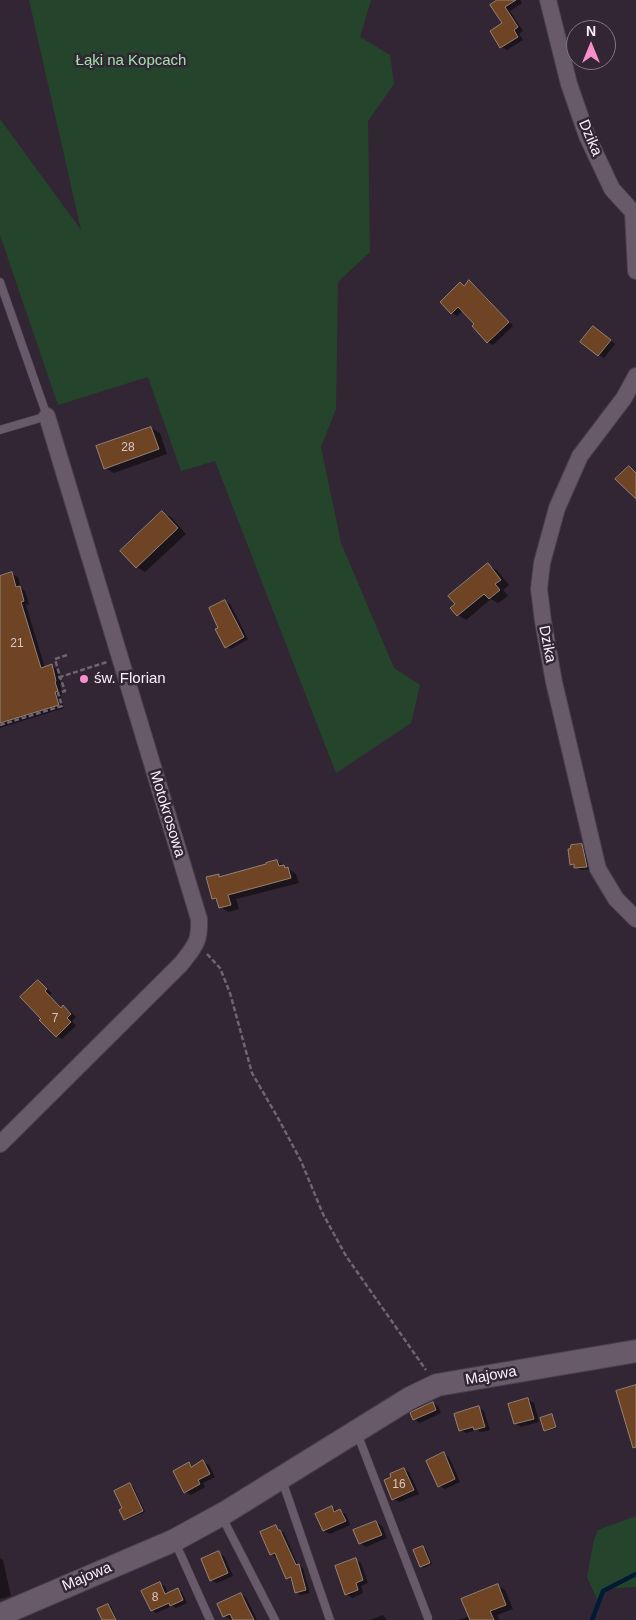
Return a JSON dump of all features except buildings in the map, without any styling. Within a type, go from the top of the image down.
[{"type":"street","name":"Dzika","points":[[548,0],[569,84],[587,136],[612,189],[634,211],[636,271]]},
{"type":"street","name":"Dzika","points":[[636,376],[624,398],[580,456],[557,508],[542,563],[539,589],[542,621],[554,682],[598,869],[616,899],[636,919]]},
{"type":"street","name":"Motokrosowa","points":[[47,416],[199,919],[200,935],[195,947]]},
{"type":"street","points":[[0,1144],[181,964],[195,947]]},
{"type":"street","name":"Majowa","points":[[0,1614],[175,1540],[221,1515],[410,1398],[437,1385],[636,1351]]},
{"type":"lane","points":[[0,282],[47,416],[0,430]]},
{"type":"lane","points":[[356,1431],[428,1618]]},
{"type":"lane","points":[[282,1478],[330,1620]]},
{"type":"lane","points":[[221,1515],[275,1620]]},
{"type":"lane","points":[[175,1540],[210,1620]]},
{"type":"path","points":[[0,725],[62,706],[58,693],[65,691],[55,659],[67,655]]},
{"type":"path","points":[[56,678],[120,658]]},
{"type":"path","points":[[195,947],[210,956],[220,968],[230,993],[252,1073],[301,1161],[322,1214],[346,1256],[437,1385]]},
{"type":"green space","name":"Łąki na Kopcach","points":[[29,0],[371,0],[360,37],[390,55],[394,84],[368,121],[370,252],[338,282],[336,409],[321,447],[341,543],[394,668],[420,685],[411,723],[336,773],[215,461],[181,471],[148,377],[58,405],[0,235],[0,119],[81,230]]},
{"type":"green space","points":[[636,1516],[636,1587],[603,1589],[598,1601],[587,1577],[594,1540],[598,1530]]},
{"type":"waterway","points":[[592,1620],[603,1591],[636,1574]]},
{"type":"place","name":"św. Florian","points":[[84,679]]}]
